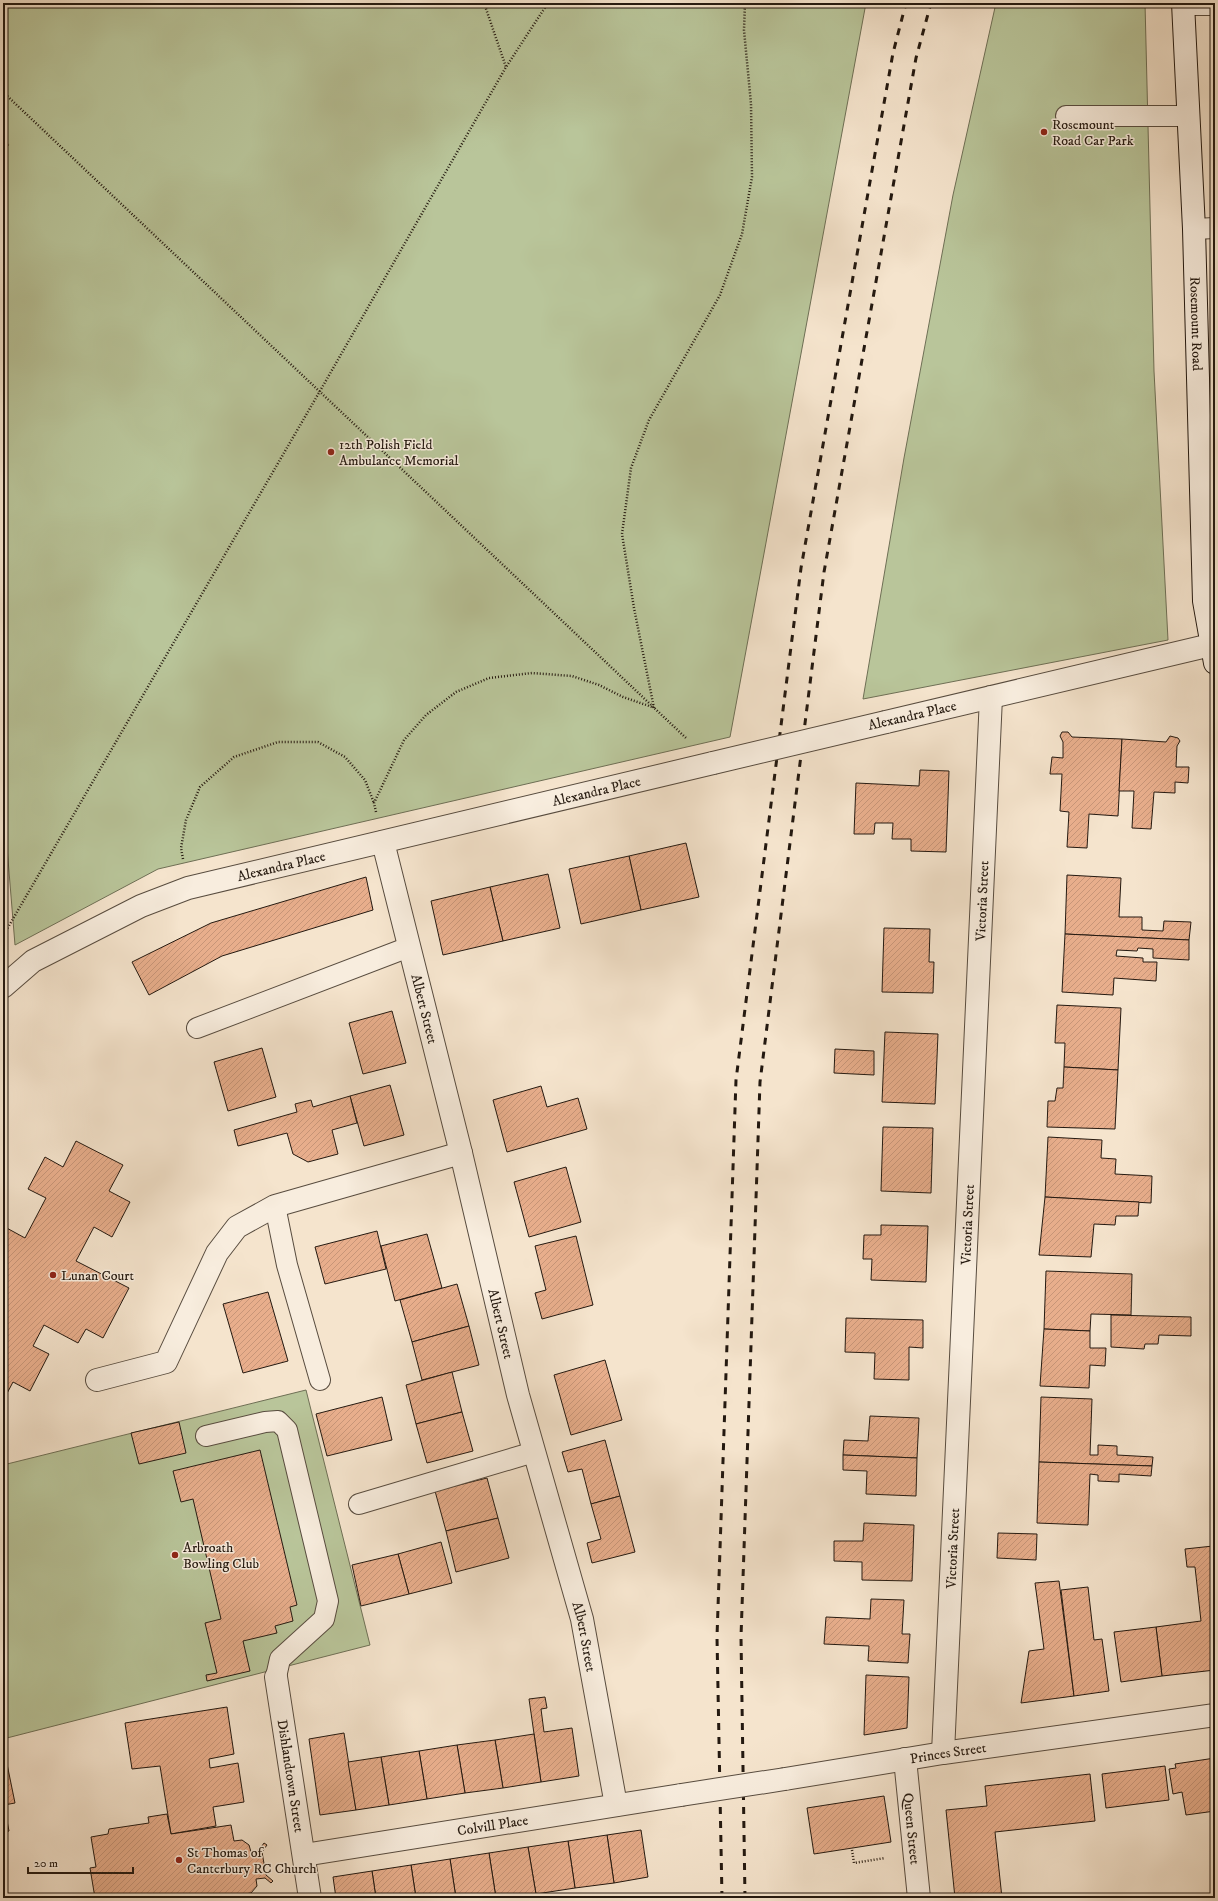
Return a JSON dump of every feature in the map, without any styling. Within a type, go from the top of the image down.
[{"type":"street","name":"Rosemount Road","points":[[1183,4],[1189,116],[1205,229],[1204,601],[1214,650]]},
{"type":"street","name":"Alexandra Place","points":[[3,987],[33,961],[141,906],[188,888],[991,697],[1214,650]]},
{"type":"street","name":"Victoria Street","points":[[943,1753],[991,697]]},
{"type":"street","name":"Albert Street","points":[[383,842],[461,1153],[518,1395],[582,1619],[616,1805]]},
{"type":"street","points":[[97,1380],[166,1362],[217,1254],[237,1227],[275,1206],[461,1153]]},
{"type":"street","name":"Dishlandtown Street","points":[[276,1677],[310,1898]]},
{"type":"street","name":"Princes Street","points":[[681,1795],[943,1753],[1215,1715]]},
{"type":"street","name":"Queen Street","points":[[905,1759],[919,1898]]},
{"type":"street","name":"Colvill Place","points":[[304,1855],[681,1795]]},
{"type":"lane","points":[[1183,4],[1215,5]]},
{"type":"lane","points":[[1066,116],[1189,116]]},
{"type":"lane","points":[[197,1028],[409,947]]},
{"type":"lane","points":[[275,1206],[287,1265],[320,1380]]},
{"type":"lane","points":[[206,1436],[266,1422],[278,1421],[287,1430],[328,1601],[324,1619],[280,1659],[276,1677]]},
{"type":"lane","points":[[359,1504],[534,1452]]},
{"type":"path","points":[[484,3],[506,67]]},
{"type":"path","points":[[3,936],[320,391],[506,67],[548,3]]},
{"type":"path","points":[[654,708],[634,608],[622,534],[631,468],[649,420],[720,295],[742,234],[752,177],[751,104],[744,30],[745,3]]},
{"type":"path","points":[[3,92],[713,763]]},
{"type":"path","points":[[374,803],[404,740],[426,715],[456,692],[489,678],[532,673],[572,676],[599,685],[623,697],[654,708]]},
{"type":"path","points":[[188,888],[181,848],[186,820],[200,787],[234,757],[278,742],[318,742],[345,757],[365,780],[374,803],[383,842]]},
{"type":"path","points":[[852,1850],[854,1863]]},
{"type":"green space","points":[[3,3],[866,3],[730,737],[158,869],[15,945],[3,798],[3,151],[9,145],[3,138]]},
{"type":"green space","points":[[996,3],[1145,3],[1154,371],[1168,640],[863,699],[904,458],[953,195]]},
{"type":"green space","name":"Arbroath Bowling Club","points":[[306,1390],[370,1645],[3,1739],[3,1465]]},
{"type":"building","points":[[1062,732],[1068,732],[1072,737],[1122,739],[1118,816],[1089,814],[1087,848],[1067,847],[1069,812],[1060,811],[1062,774],[1050,774],[1052,757],[1063,758],[1063,742],[1060,736]]},
{"type":"building","points":[[1170,736],[1178,738],[1180,741],[1177,746],[1176,767],[1189,767],[1188,783],[1175,782],[1175,793],[1154,792],[1151,829],[1132,828],[1134,791],[1119,791],[1122,739],[1166,742]]},
{"type":"building","points":[[920,770],[949,771],[946,852],[911,851],[911,839],[892,839],[893,823],[875,823],[874,834],[854,834],[856,783],[919,786]]},
{"type":"building","points":[[686,843],[699,897],[641,910],[629,856]]},
{"type":"building","points":[[629,856],[641,910],[581,924],[569,869]]},
{"type":"building","points":[[548,874],[560,928],[503,941],[490,887]]},
{"type":"building","points":[[1067,875],[1121,878],[1119,917],[1142,917],[1142,930],[1163,931],[1164,921],[1191,922],[1189,940],[1065,934]]},
{"type":"building","points":[[366,877],[373,910],[222,956],[149,995],[132,962],[211,923]]},
{"type":"building","points":[[490,887],[503,941],[443,955],[431,901]]},
{"type":"building","points":[[884,928],[930,929],[929,962],[934,962],[933,993],[882,992]]},
{"type":"building","points":[[1065,934],[1189,940],[1189,960],[1153,958],[1153,949],[1138,948],[1137,951],[1117,950],[1116,956],[1143,958],[1143,962],[1157,962],[1156,981],[1114,978],[1113,995],[1062,992]]},
{"type":"building","points":[[1057,1005],[1121,1008],[1118,1070],[1064,1067],[1065,1043],[1055,1043]]},
{"type":"building","points":[[392,1011],[406,1063],[363,1074],[349,1023]]},
{"type":"building","points":[[885,1032],[938,1034],[935,1104],[882,1102]]},
{"type":"building","points":[[262,1048],[276,1097],[228,1111],[214,1062]]},
{"type":"building","points":[[835,1049],[874,1051],[874,1075],[834,1073]]},
{"type":"building","points":[[1064,1067],[1118,1070],[1115,1129],[1047,1127],[1048,1101],[1055,1101],[1057,1088],[1063,1088]]},
{"type":"building","points":[[390,1085],[404,1135],[364,1146],[350,1096]]},
{"type":"building","points":[[541,1086],[547,1107],[578,1098],[587,1129],[507,1152],[493,1100]]},
{"type":"building","points":[[350,1096],[357,1123],[332,1130],[338,1154],[308,1162],[293,1154],[287,1133],[238,1146],[234,1130],[297,1112],[295,1104],[311,1100],[313,1107]]},
{"type":"building","points":[[883,1127],[933,1128],[931,1193],[881,1191]]},
{"type":"building","points":[[1048,1137],[1102,1140],[1101,1158],[1116,1159],[1115,1174],[1152,1176],[1151,1203],[1045,1197]]},
{"type":"building","name":"Lunan Court","points":[[76,1141],[123,1165],[109,1191],[130,1202],[112,1237],[94,1227],[76,1261],[129,1288],[103,1338],[86,1329],[78,1343],[44,1325],[33,1346],[49,1354],[30,1391],[13,1382],[3,1401],[3,1226],[25,1238],[46,1198],[28,1189],[45,1157],[63,1167]]},
{"type":"building","points":[[566,1167],[581,1222],[529,1237],[514,1182]]},
{"type":"building","points":[[1045,1197],[1139,1202],[1138,1216],[1116,1216],[1115,1225],[1094,1224],[1091,1257],[1039,1255]]},
{"type":"building","points":[[881,1225],[928,1226],[926,1282],[871,1280],[872,1259],[863,1259],[864,1235],[881,1235]]},
{"type":"building","points":[[377,1231],[386,1269],[325,1284],[315,1247]]},
{"type":"building","points":[[427,1234],[442,1288],[395,1301],[381,1246]]},
{"type":"building","points":[[576,1236],[593,1305],[542,1319],[535,1293],[546,1290],[535,1246]]},
{"type":"building","points":[[1046,1271],[1132,1274],[1131,1315],[1091,1314],[1090,1331],[1044,1329]]},
{"type":"building","points":[[457,1284],[469,1326],[412,1342],[400,1300]]},
{"type":"building","points":[[268,1292],[288,1361],[243,1373],[223,1304]]},
{"type":"building","points":[[1111,1315],[1191,1317],[1191,1336],[1159,1335],[1158,1344],[1145,1344],[1144,1349],[1111,1347]]},
{"type":"building","points":[[846,1318],[923,1320],[923,1348],[909,1347],[909,1380],[874,1379],[875,1353],[845,1352]]},
{"type":"building","points":[[469,1326],[479,1365],[422,1380],[412,1342]]},
{"type":"building","points":[[1044,1329],[1090,1331],[1090,1348],[1106,1348],[1105,1366],[1090,1365],[1089,1388],[1040,1386]]},
{"type":"building","points":[[605,1360],[622,1420],[571,1435],[554,1375]]},
{"type":"building","points":[[452,1372],[462,1412],[416,1424],[406,1385]]},
{"type":"building","points":[[382,1397],[392,1440],[327,1456],[316,1414]]},
{"type":"building","points":[[1041,1397],[1092,1399],[1090,1455],[1098,1455],[1098,1445],[1117,1446],[1117,1455],[1153,1457],[1152,1466],[1039,1462]]},
{"type":"building","points":[[462,1412],[473,1451],[427,1463],[416,1424]]},
{"type":"building","points":[[870,1416],[919,1418],[917,1458],[843,1455],[844,1440],[868,1441]]},
{"type":"building","points":[[179,1422],[186,1453],[139,1464],[131,1433]]},
{"type":"building","points":[[605,1440],[620,1496],[591,1504],[582,1469],[568,1472],[562,1452]]},
{"type":"building","points":[[260,1450],[297,1605],[290,1607],[293,1621],[275,1626],[277,1633],[243,1641],[250,1671],[207,1681],[206,1675],[217,1673],[205,1623],[221,1619],[193,1499],[181,1502],[173,1471]]},
{"type":"building","points":[[843,1455],[917,1458],[916,1496],[866,1494],[867,1471],[843,1470]]},
{"type":"building","points":[[1039,1462],[1152,1466],[1151,1476],[1119,1474],[1119,1482],[1098,1481],[1098,1475],[1090,1474],[1088,1525],[1037,1523]]},
{"type":"building","points":[[487,1478],[498,1518],[446,1531],[435,1491]]},
{"type":"building","points":[[620,1496],[635,1552],[592,1563],[587,1543],[601,1539],[591,1504]]},
{"type":"building","points":[[498,1518],[509,1558],[456,1572],[446,1531]]},
{"type":"building","points":[[864,1523],[914,1525],[912,1581],[862,1580],[862,1562],[834,1561],[834,1541],[863,1541]]},
{"type":"building","points":[[998,1533],[1037,1534],[1036,1560],[997,1558]]},
{"type":"building","points":[[441,1542],[452,1583],[409,1594],[398,1554]]},
{"type":"building","points":[[1213,1546],[1215,1562],[1215,1670],[1162,1676],[1156,1627],[1201,1621],[1195,1567],[1187,1567],[1185,1549]]},
{"type":"building","points":[[398,1554],[409,1594],[361,1606],[352,1565]]},
{"type":"building","points":[[1059,1581],[1074,1696],[1021,1703],[1029,1651],[1044,1649],[1035,1583]]},
{"type":"building","points":[[1088,1587],[1094,1640],[1102,1639],[1109,1691],[1074,1696],[1061,1590]]},
{"type":"building","points":[[871,1599],[904,1600],[902,1634],[910,1634],[908,1663],[868,1661],[869,1646],[824,1644],[826,1617],[870,1619]]},
{"type":"building","points":[[1156,1627],[1162,1676],[1121,1682],[1114,1632]]},
{"type":"building","points":[[866,1675],[909,1677],[907,1728],[864,1735]]},
{"type":"building","points":[[545,1697],[547,1708],[541,1709],[544,1732],[572,1728],[579,1776],[541,1782],[529,1699]]},
{"type":"building","points":[[227,1707],[234,1754],[209,1759],[210,1768],[238,1763],[244,1802],[213,1807],[216,1826],[171,1834],[160,1766],[132,1769],[125,1723]]},
{"type":"building","points":[[344,1733],[356,1810],[320,1815],[309,1739]]},
{"type":"building","points":[[534,1734],[541,1782],[503,1788],[495,1740]]},
{"type":"building","points":[[495,1740],[503,1788],[465,1793],[457,1745]]},
{"type":"building","points":[[457,1745],[465,1793],[427,1799],[419,1751]]},
{"type":"building","points":[[419,1751],[427,1799],[389,1805],[381,1757]]},
{"type":"building","points":[[5,1754],[15,1803],[4,1805],[9,1831],[3,1833],[3,1755]]},
{"type":"building","points":[[381,1757],[389,1805],[356,1810],[348,1762]]},
{"type":"building","points":[[1215,1758],[1215,1811],[1186,1815],[1182,1792],[1173,1794],[1169,1769],[1176,1768],[1175,1764]]},
{"type":"building","points":[[1165,1766],[1169,1800],[1106,1808],[1102,1774]]},
{"type":"building","points":[[1090,1774],[1095,1821],[995,1832],[1002,1898],[955,1898],[946,1810],[987,1806],[985,1786]]},
{"type":"building","points":[[884,1796],[891,1842],[814,1854],[807,1808]]},
{"type":"building","name":"St Thomas of Canterbury RC Church","points":[[167,1814],[171,1834],[231,1825],[234,1841],[242,1840],[249,1845],[251,1852],[259,1850],[264,1843],[267,1845],[262,1852],[266,1875],[273,1881],[271,1883],[265,1878],[256,1879],[257,1886],[251,1893],[244,1894],[244,1898],[95,1898],[90,1868],[96,1867],[91,1837],[108,1834],[109,1829],[149,1823],[148,1817]]},
{"type":"building","points":[[641,1830],[648,1877],[614,1883],[607,1835]]},
{"type":"building","points":[[607,1835],[614,1883],[575,1888],[568,1841]]},
{"type":"building","points":[[568,1841],[575,1888],[536,1894],[528,1847]]},
{"type":"building","points":[[528,1847],[536,1894],[511,1898],[496,1898],[489,1853]]},
{"type":"building","points":[[489,1853],[496,1898],[456,1898],[450,1859]]},
{"type":"building","points":[[450,1859],[456,1898],[416,1898],[411,1865]]},
{"type":"building","points":[[411,1865],[416,1898],[376,1898],[372,1871]]},
{"type":"building","points":[[372,1871],[376,1898],[336,1898],[333,1877]]},
{"type":"railway","points":[[722,1898],[717,1637],[736,1080],[801,568],[893,53],[906,3]]},
{"type":"railway","points":[[745,1898],[741,1637],[760,1082],[824,572],[916,58],[931,3]]},
{"type":"place","name":"Rosemount Road Car Park","points":[[1044,132]]},
{"type":"place","name":"12th Polish Field Ambulance Memorial","points":[[331,452]]},
{"type":"place","name":"Lunan Court","points":[[53,1275]]},
{"type":"place","name":"Arbroath Bowling Club","points":[[175,1555]]},
{"type":"place","name":"St Thomas of Canterbury RC Church","points":[[179,1860]]}]
